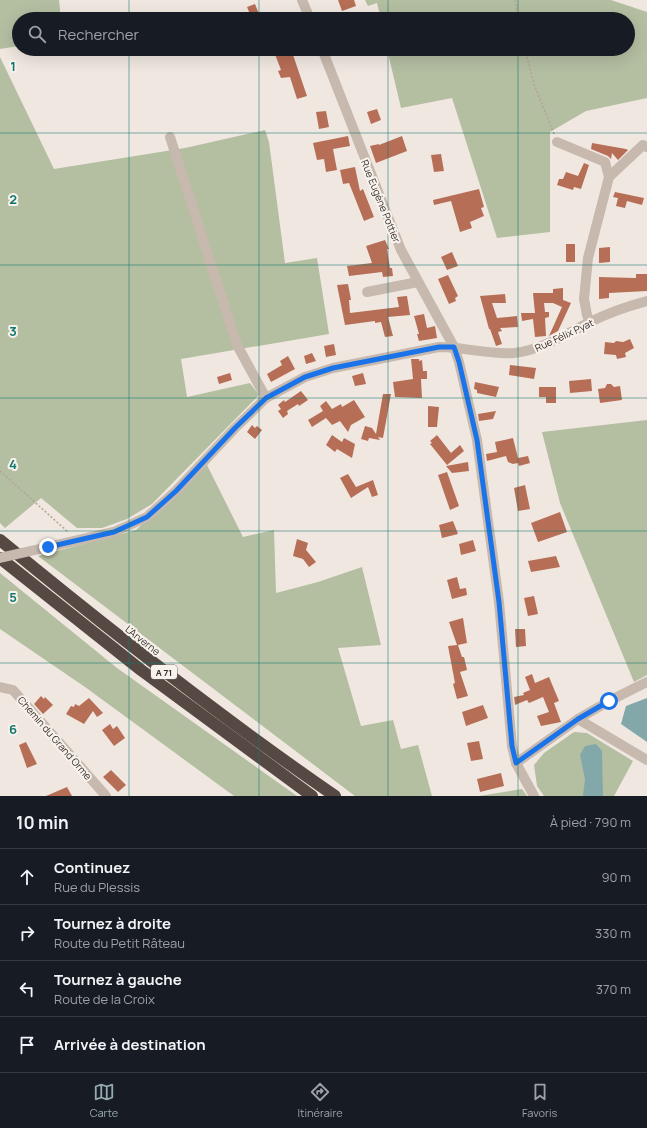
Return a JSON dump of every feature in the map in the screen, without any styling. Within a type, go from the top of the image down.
[{"type":"highway","name":"L'Arverne","points":[[0,540],[148,659],[230,722],[334,796]]},
{"type":"highway","name":"A 71","points":[[0,558],[141,670],[312,796]]},
{"type":"street","points":[[302,0],[307,12]]},
{"type":"street","name":"Rue Eugène Pottier","points":[[325,56],[386,215],[418,282],[454,347],[459,362],[477,440],[499,602],[512,746],[516,763],[534,796]]},
{"type":"street","points":[[170,137],[237,345],[266,398]]},
{"type":"street","points":[[557,142],[605,162],[609,177],[588,258],[584,299],[587,316],[590,322]]},
{"type":"street","points":[[609,177],[643,145],[647,147]]},
{"type":"street","points":[[367,292],[418,282]]},
{"type":"street","name":"Rue Félix Pyat","points":[[0,558],[114,532],[147,517],[176,491],[235,428],[266,398],[305,377],[333,368],[439,347],[454,347],[481,352],[515,353],[534,349],[570,334],[590,322],[625,307],[647,300]]},
{"type":"street","points":[[516,763],[578,719],[609,701],[647,682]]},
{"type":"street","name":"Chemin du Grand Orme","points":[[0,687],[13,690],[106,796]]},
{"type":"street","points":[[578,719],[647,760]]},
{"type":"path","points":[[515,0],[517,12]]},
{"type":"path","points":[[527,56],[534,84],[557,142]]},
{"type":"path","points":[[0,471],[68,532],[71,542]]},
{"type":"green space","points":[[0,0],[59,0],[60,12],[12,12],[12,47],[0,49]]},
{"type":"green space","points":[[365,0],[611,0],[647,12],[647,98],[586,111],[550,132],[550,232],[497,238],[452,98],[401,108],[389,56],[635,56],[635,12],[379,12],[377,3],[368,6]]},
{"type":"green space","points":[[0,57],[54,169],[185,148],[265,130],[269,142],[285,263],[317,258],[329,334],[181,359],[187,397],[250,383],[259,395],[152,504],[127,519],[102,528],[77,528],[41,498],[5,528],[0,523]]},
{"type":"green space","points":[[647,420],[647,675],[634,682],[560,503],[542,432]]},
{"type":"green space","points":[[206,463],[243,537],[274,530],[276,593],[318,582],[362,567],[381,645],[338,648],[361,726],[393,720],[401,749],[418,745],[432,796],[355,796],[38,556],[136,530]]},
{"type":"green space","points":[[0,573],[117,668],[297,796],[234,796],[85,687],[0,629]]},
{"type":"green space","points":[[574,732],[587,733],[633,761],[614,796],[544,796],[537,786],[534,765],[544,753]]},
{"type":"green space","points":[[522,789],[527,796],[479,796]]},
{"type":"water","points":[[647,698],[647,742],[621,724],[626,706]]},
{"type":"water","points":[[596,744],[602,751],[603,796],[583,796],[585,779],[580,755],[585,746]]},
{"type":"building","points":[[338,0],[354,0],[356,6],[342,11]]},
{"type":"building","points":[[255,4],[258,12],[249,12],[247,7]]},
{"type":"building","points":[[276,56],[293,56],[307,96],[297,99],[290,77],[281,78],[278,71],[281,70]]},
{"type":"building","points":[[377,109],[381,120],[371,124],[367,112]]},
{"type":"building","points":[[326,111],[329,127],[319,129],[316,112]]},
{"type":"building","points":[[348,136],[350,146],[333,149],[337,170],[326,172],[324,159],[317,160],[313,143]]},
{"type":"building","points":[[402,136],[407,151],[376,163],[370,146],[379,145]]},
{"type":"building","points":[[592,143],[628,150],[618,160],[612,153],[611,159],[608,156],[591,149]]},
{"type":"building","points":[[441,154],[444,171],[434,172],[431,155]]},
{"type":"building","points":[[584,163],[589,165],[581,189],[574,187],[573,190],[557,185],[559,179],[563,179],[566,172],[578,176]]},
{"type":"building","points":[[355,167],[360,191],[363,189],[374,217],[364,221],[349,183],[343,184],[340,170]]},
{"type":"building","points":[[479,189],[484,207],[481,208],[484,216],[470,222],[472,228],[460,232],[451,201],[434,205],[433,200]]},
{"type":"building","points":[[615,192],[644,198],[642,205],[627,201],[625,208],[616,206],[618,198],[613,197]]},
{"type":"building","points":[[385,240],[389,249],[387,249],[393,276],[383,277],[382,272],[349,276],[347,266],[372,263],[366,246]]},
{"type":"building","points":[[566,244],[575,244],[575,262],[566,262]]},
{"type":"building","points":[[610,247],[610,262],[599,263],[599,248]]},
{"type":"building","points":[[452,252],[458,266],[447,270],[441,257]]},
{"type":"building","points":[[636,274],[647,274],[647,291],[609,293],[609,298],[599,299],[599,277],[636,278]]},
{"type":"building","points":[[448,275],[458,296],[455,298],[456,301],[449,304],[438,279]]},
{"type":"building","points":[[348,284],[351,300],[349,300],[350,313],[399,307],[397,297],[407,296],[410,315],[388,317],[393,336],[385,337],[381,322],[375,323],[375,321],[345,325],[337,285]]},
{"type":"building","points":[[563,288],[563,300],[571,303],[558,331],[549,336],[562,307],[553,303],[544,303],[545,312],[549,312],[549,317],[545,318],[546,336],[535,337],[533,319],[522,321],[521,313],[535,313],[533,293],[553,293],[553,289]]},
{"type":"building","points":[[505,294],[506,303],[492,303],[497,318],[517,316],[518,327],[500,328],[502,331],[498,332],[502,344],[496,346],[489,329],[480,296]]},
{"type":"building","points":[[424,314],[427,328],[435,326],[437,338],[419,341],[417,334],[419,334],[414,316]]},
{"type":"building","points":[[630,339],[634,348],[625,353],[626,357],[617,359],[616,355],[604,354],[605,342],[623,342]]},
{"type":"building","points":[[334,344],[336,355],[326,357],[324,346]]},
{"type":"building","points":[[312,353],[316,361],[306,364],[304,356]]},
{"type":"building","points":[[288,356],[295,369],[271,382],[267,374],[282,365],[280,361]]},
{"type":"building","points":[[411,359],[419,359],[419,361],[422,360],[423,371],[427,371],[427,379],[421,379],[422,398],[395,397],[393,382],[413,379]]},
{"type":"building","points":[[510,365],[536,368],[534,379],[509,375]]},
{"type":"building","points":[[230,373],[232,380],[219,384],[217,377]]},
{"type":"building","points":[[363,373],[366,384],[355,386],[352,376]]},
{"type":"building","points":[[591,379],[592,391],[570,393],[569,381]]},
{"type":"building","points":[[475,382],[499,387],[496,397],[477,393],[477,390],[474,389]]},
{"type":"building","points":[[607,384],[611,384],[614,387],[620,386],[622,400],[600,403],[598,389],[605,388]]},
{"type":"building","points":[[539,387],[556,387],[556,403],[546,403],[546,397],[539,397]]},
{"type":"building","points":[[301,391],[308,400],[287,411],[288,414],[283,418],[278,411],[281,409],[278,405]]},
{"type":"building","points":[[383,394],[391,394],[383,438],[378,437],[380,440],[369,438],[368,441],[361,439],[365,426],[372,428],[376,434]]},
{"type":"building","points":[[354,400],[365,417],[351,425],[348,432],[340,421],[332,425],[326,418],[312,427],[308,420],[323,411],[320,406],[326,401],[332,409],[341,404],[342,407]]},
{"type":"building","points":[[428,406],[439,407],[437,427],[428,427]]},
{"type":"building","points":[[496,411],[493,419],[479,421],[478,414]]},
{"type":"building","points":[[252,425],[255,428],[257,426],[262,430],[255,439],[247,432]]},
{"type":"building","points":[[332,435],[342,442],[344,438],[355,444],[352,458],[337,449],[335,452],[326,445]]},
{"type":"building","points":[[437,435],[451,453],[460,445],[464,451],[447,465],[430,444],[432,443],[430,441]]},
{"type":"building","points":[[513,438],[518,458],[528,456],[530,463],[519,466],[518,463],[513,464],[508,462],[506,456],[487,461],[486,454],[497,452],[495,442]]},
{"type":"building","points":[[468,462],[469,471],[452,473],[446,466]]},
{"type":"building","points":[[447,472],[459,506],[450,510],[438,475]]},
{"type":"building","points":[[348,474],[356,487],[373,480],[378,495],[372,497],[368,487],[351,498],[340,478]]},
{"type":"building","points":[[525,485],[530,509],[518,511],[514,488]]},
{"type":"building","points":[[560,512],[567,532],[538,542],[531,523]]},
{"type":"building","points":[[453,521],[458,534],[442,538],[439,525]]},
{"type":"building","points":[[297,539],[308,543],[306,550],[316,562],[309,567],[303,559],[293,556]]},
{"type":"building","points":[[473,540],[476,551],[461,555],[459,544]]},
{"type":"building","points":[[556,556],[560,567],[531,572],[528,561]]},
{"type":"building","points":[[457,577],[460,589],[466,588],[467,595],[452,599],[447,580]]},
{"type":"building","points":[[534,596],[538,614],[528,616],[524,598]]},
{"type":"building","points":[[463,618],[467,643],[458,645],[462,657],[464,657],[467,670],[460,672],[468,696],[457,699],[453,684],[455,683],[448,646],[457,645],[449,622]]},
{"type":"building","points":[[515,629],[525,629],[526,646],[516,647]]},
{"type":"building","points":[[532,674],[535,683],[549,677],[559,701],[554,703],[561,722],[541,726],[537,716],[549,712],[543,697],[529,703],[527,700],[515,705],[514,697],[524,695],[523,693],[530,690],[525,677]]},
{"type":"building","points":[[41,696],[44,699],[45,697],[53,705],[43,714],[34,704]]},
{"type":"building","points":[[89,698],[103,713],[97,717],[93,711],[84,724],[66,714],[71,706],[74,707],[75,704],[79,706]]},
{"type":"building","points":[[483,705],[488,718],[466,726],[462,712]]},
{"type":"building","points":[[110,724],[113,729],[117,726],[125,738],[114,746],[102,730]]},
{"type":"building","points":[[479,741],[483,759],[471,761],[467,743]]},
{"type":"building","points":[[26,742],[37,764],[27,768],[19,745]]},
{"type":"building","points":[[111,770],[126,785],[118,792],[103,777]]},
{"type":"building","points":[[501,773],[504,786],[480,792],[477,779]]},
{"type":"building","points":[[67,787],[72,796],[46,796]]},
{"type":"route","points":[[48,547],[114,532],[147,517],[176,491],[235,428],[266,398],[305,377],[333,368],[439,347],[454,347],[459,362],[477,440],[499,602],[512,746],[516,763],[578,719],[609,701]]}]
